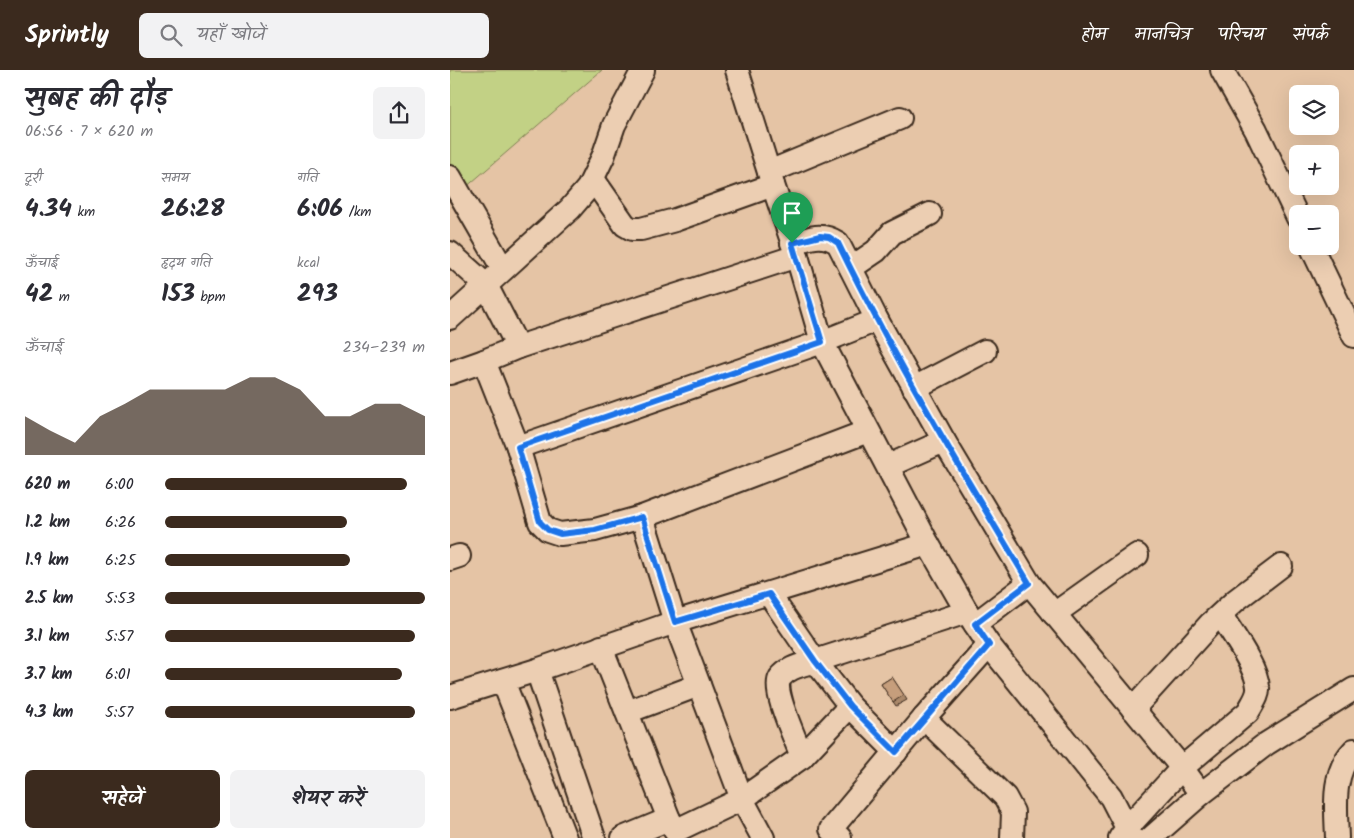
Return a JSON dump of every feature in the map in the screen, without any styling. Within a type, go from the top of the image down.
[{"type":"street","points":[[450,318],[570,209],[588,188],[604,157],[614,126],[643,70]]},
{"type":"street","points":[[736,70],[795,249],[822,342],[928,544],[971,618],[989,645],[1111,797],[1127,835],[1182,768],[1248,712],[1255,700],[1259,688],[1257,678],[1221,615]]},
{"type":"street","points":[[1222,70],[1256,130],[1292,205]]},
{"type":"street","points":[[593,179],[625,225],[632,229],[641,229],[675,220],[900,118]]},
{"type":"street","points":[[450,177],[503,269]]},
{"type":"street","points":[[851,268],[876,251],[892,233],[930,214]]},
{"type":"street","points":[[450,373],[795,249],[820,236],[829,237],[838,243],[914,388],[1029,583],[1182,768],[1201,794]]},
{"type":"street","points":[[450,253],[486,285],[518,347]]},
{"type":"street","points":[[1315,255],[1354,336]]},
{"type":"street","points":[[518,447],[822,342],[877,320]]},
{"type":"street","points":[[914,388],[985,351]]},
{"type":"street","points":[[484,361],[518,447],[540,522],[548,530],[560,534],[595,530],[642,517],[868,430]]},
{"type":"street","points":[[888,466],[944,441]]},
{"type":"street","points":[[642,517],[675,622],[742,799],[763,838]]},
{"type":"street","points":[[450,697],[520,676],[675,622],[928,544]]},
{"type":"street","points":[[1054,614],[1137,555]]},
{"type":"street","points":[[1133,709],[1236,600],[1281,566]]},
{"type":"street","points":[[802,757],[780,697],[778,684],[780,678],[789,670],[815,661],[971,618],[1029,583]]},
{"type":"street","points":[[769,594],[815,661],[850,706],[896,752]]},
{"type":"street","points":[[831,835],[924,718],[989,645]]},
{"type":"street","points":[[602,647],[674,829]]},
{"type":"street","points":[[520,676],[565,838]]},
{"type":"street","points":[[520,676],[594,838]]},
{"type":"street","points":[[627,712],[699,685]]},
{"type":"street","points":[[1151,838],[1201,794],[1266,744],[1354,689]]},
{"type":"street","points":[[623,838],[674,829],[742,799],[802,757],[850,706]]},
{"type":"street","points":[[924,718],[1005,797],[1013,812],[1012,838]]},
{"type":"street","points":[[1338,838],[1336,789],[1339,773],[1354,750]]},
{"type":"green space","points":[[450,70],[602,70],[450,201]]},
{"type":"building","points":[[892,677],[904,695],[893,702],[881,684]]},
{"type":"route","points":[[820,236],[829,237],[838,243],[877,320],[944,441],[1029,583],[975,624],[989,645],[896,752],[850,706],[815,661],[769,594],[675,622],[642,517],[595,530],[560,534],[548,530],[540,522],[518,447],[822,342],[792,243],[820,236]]}]
